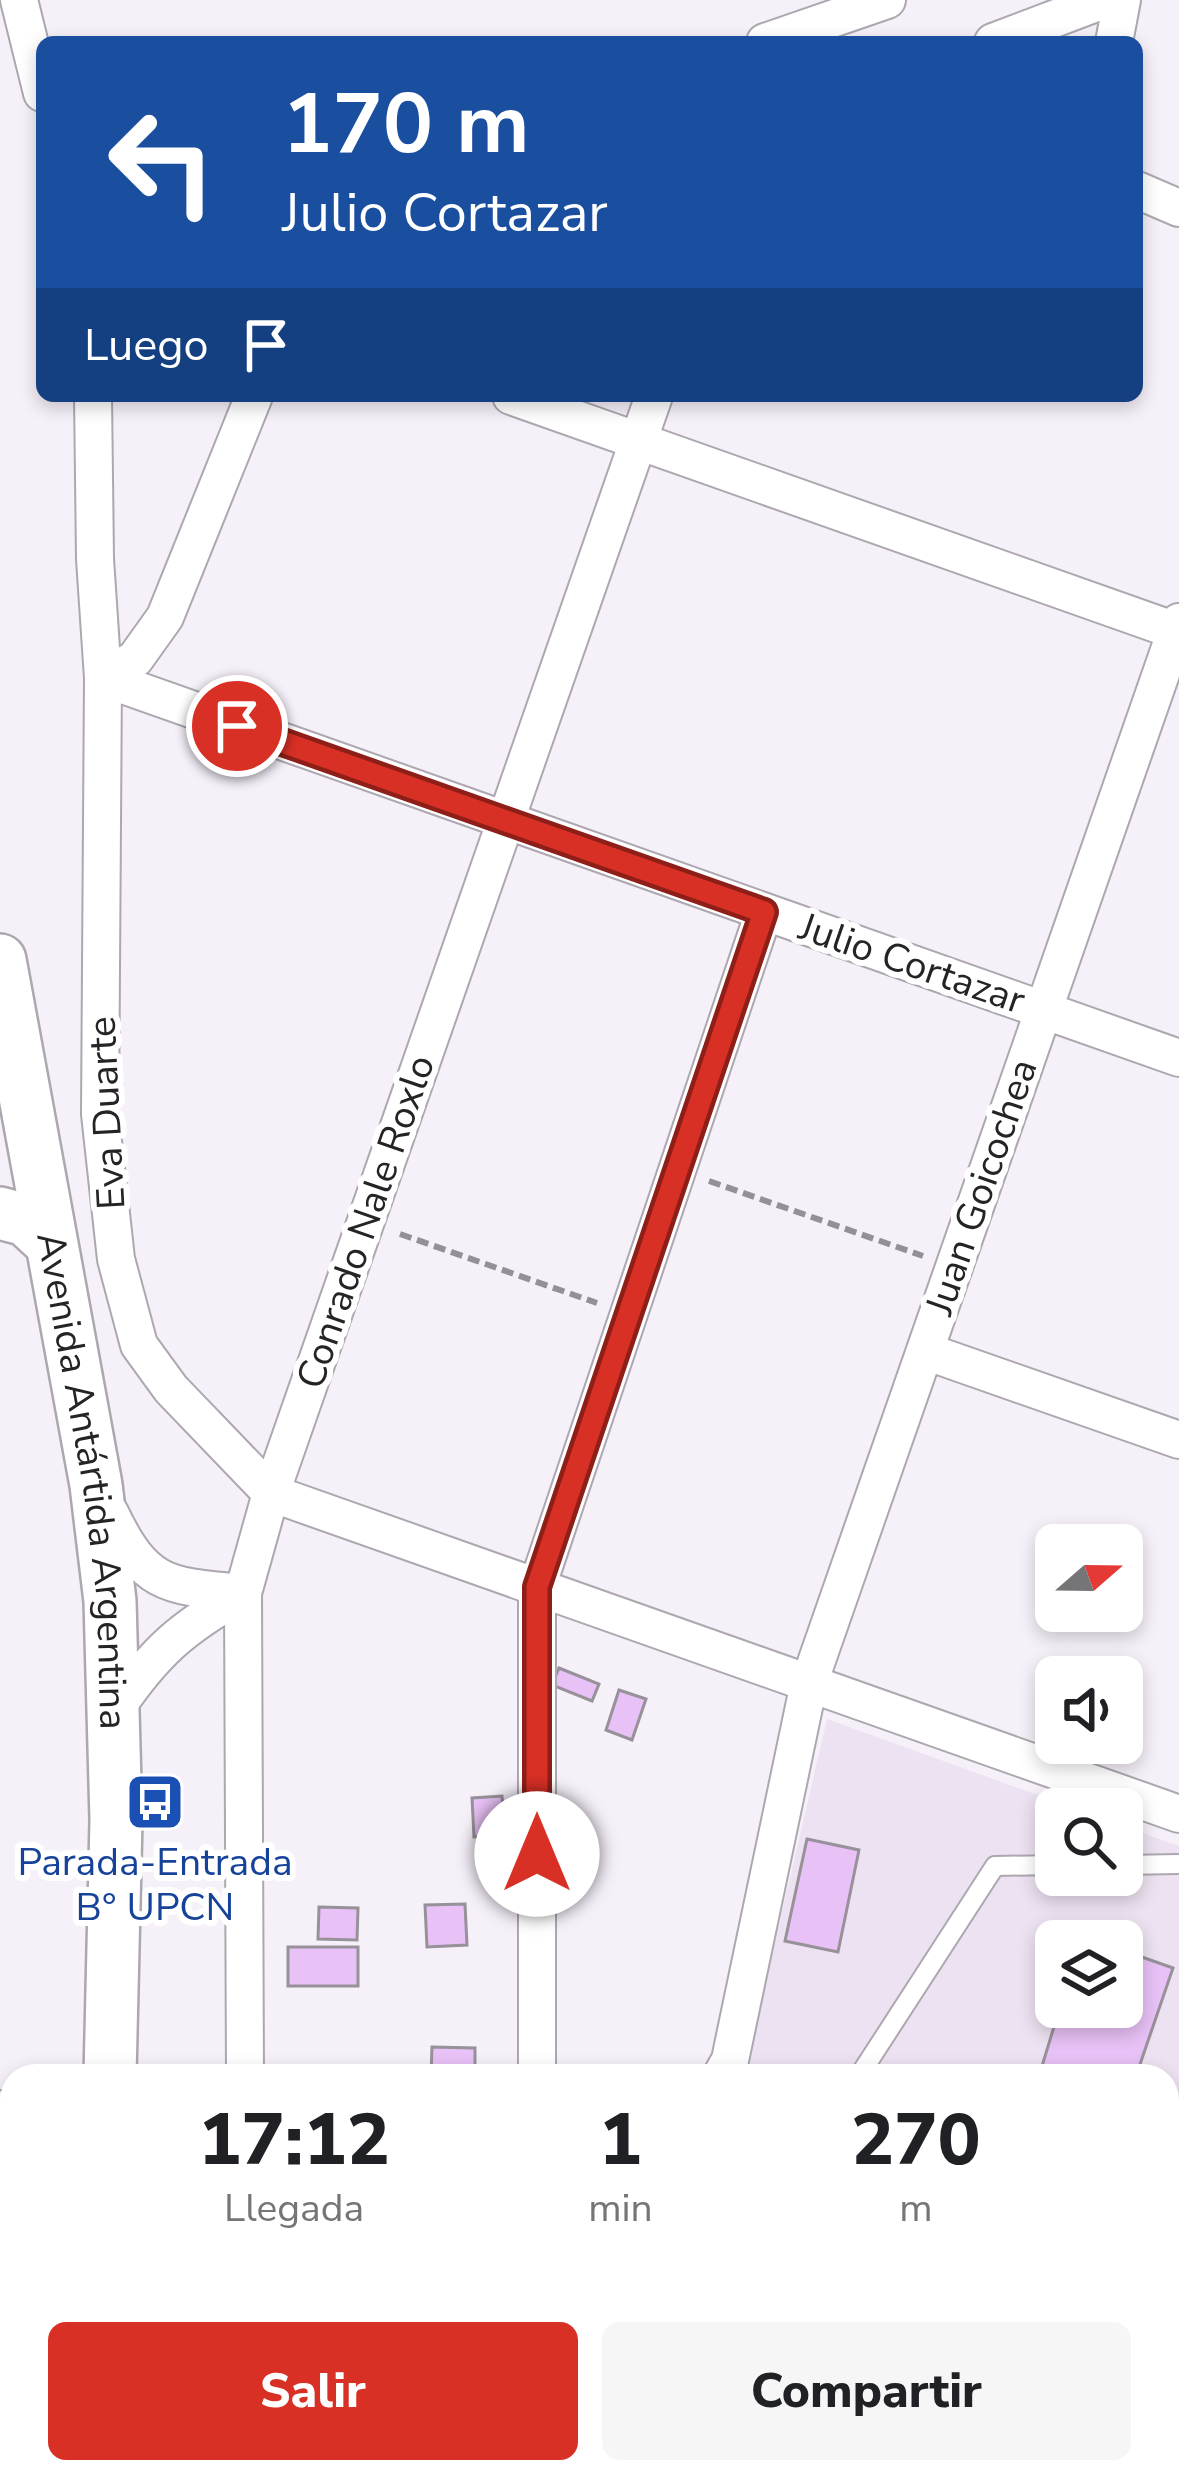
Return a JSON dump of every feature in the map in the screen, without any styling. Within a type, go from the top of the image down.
[{"type":"main road","name":"Avenida Antártida Argentina","points":[[0,960],[96,1485],[110,1601],[115,1710],[103,2064]]},
{"type":"main road","points":[[0,1213],[26,1220],[51,1243]]},
{"type":"street","points":[[19,0],[36,68]]},
{"type":"street","points":[[36,0],[38,36]]},
{"type":"street","points":[[783,36],[887,0]]},
{"type":"street","points":[[1009,36],[1105,0]]},
{"type":"street","points":[[1115,36],[1122,0]]},
{"type":"street","points":[[1143,193],[1179,208]]},
{"type":"street","name":"Eva Duarte","points":[[93,402],[95,560],[103,678],[100,1114],[116,1259],[139,1345],[171,1389],[271,1493]]},
{"type":"street","points":[[103,678],[135,659],[165,617],[252,402]]},
{"type":"street","points":[[528,402],[1178,628]]},
{"type":"street","name":"Conrado Nale Roxlo","points":[[245,2064],[243,1593],[271,1493],[652,402]]},
{"type":"street","name":"Juan Goicochea","points":[[728,2064],[809,1683],[1178,628]]},
{"type":"street","name":"Julio Cortazar","points":[[103,678],[1179,1058]]},
{"type":"street","points":[[537,2064],[537,1587],[764,912]]},
{"type":"street","points":[[925,1351],[1179,1440]]},
{"type":"street","points":[[96,1485],[130,1555],[154,1576],[186,1588],[243,1593]]},
{"type":"street","points":[[271,1493],[1179,1814]]},
{"type":"street","points":[[115,1710],[146,1664],[190,1623],[243,1593]]},
{"type":"lane","points":[[1143,1864],[1179,1864]]},
{"type":"lane","points":[[867,2064],[995,1866],[1035,1865]]},
{"type":"path","points":[[678,1170],[954,1267]]},
{"type":"path","points":[[366,1222],[629,1315]]},
{"type":"shaded area","points":[[827,1719],[1035,1794],[1035,1896],[1143,1896],[1143,1833],[1179,1846],[1179,2064],[747,2064]]},
{"type":"building","points":[[559,1668],[599,1684],[592,1701],[552,1685]]},
{"type":"building","points":[[619,1690],[646,1699],[632,1740],[606,1730]]},
{"type":"building","points":[[502,1796],[505,1835],[474,1837],[472,1798]]},
{"type":"building","points":[[807,1839],[859,1850],[838,1952],[785,1941]]},
{"type":"building","points":[[465,1904],[467,1945],[427,1947],[425,1905]]},
{"type":"building","points":[[319,1907],[358,1908],[357,1940],[318,1939]]},
{"type":"building","points":[[288,1947],[358,1947],[358,1986],[288,1986]]},
{"type":"building","points":[[1143,1957],[1173,1968],[1140,2064],[1043,2064],[1054,2028],[1143,2028]]},
{"type":"building","points":[[432,2047],[475,2048],[475,2064],[431,2064]]},
{"type":"place","name":"Parada-Entrada B° UPCN","points":[[155,1802]]},
{"type":"route","points":[[237,726],[764,912],[537,1587],[537,1854]]}]
